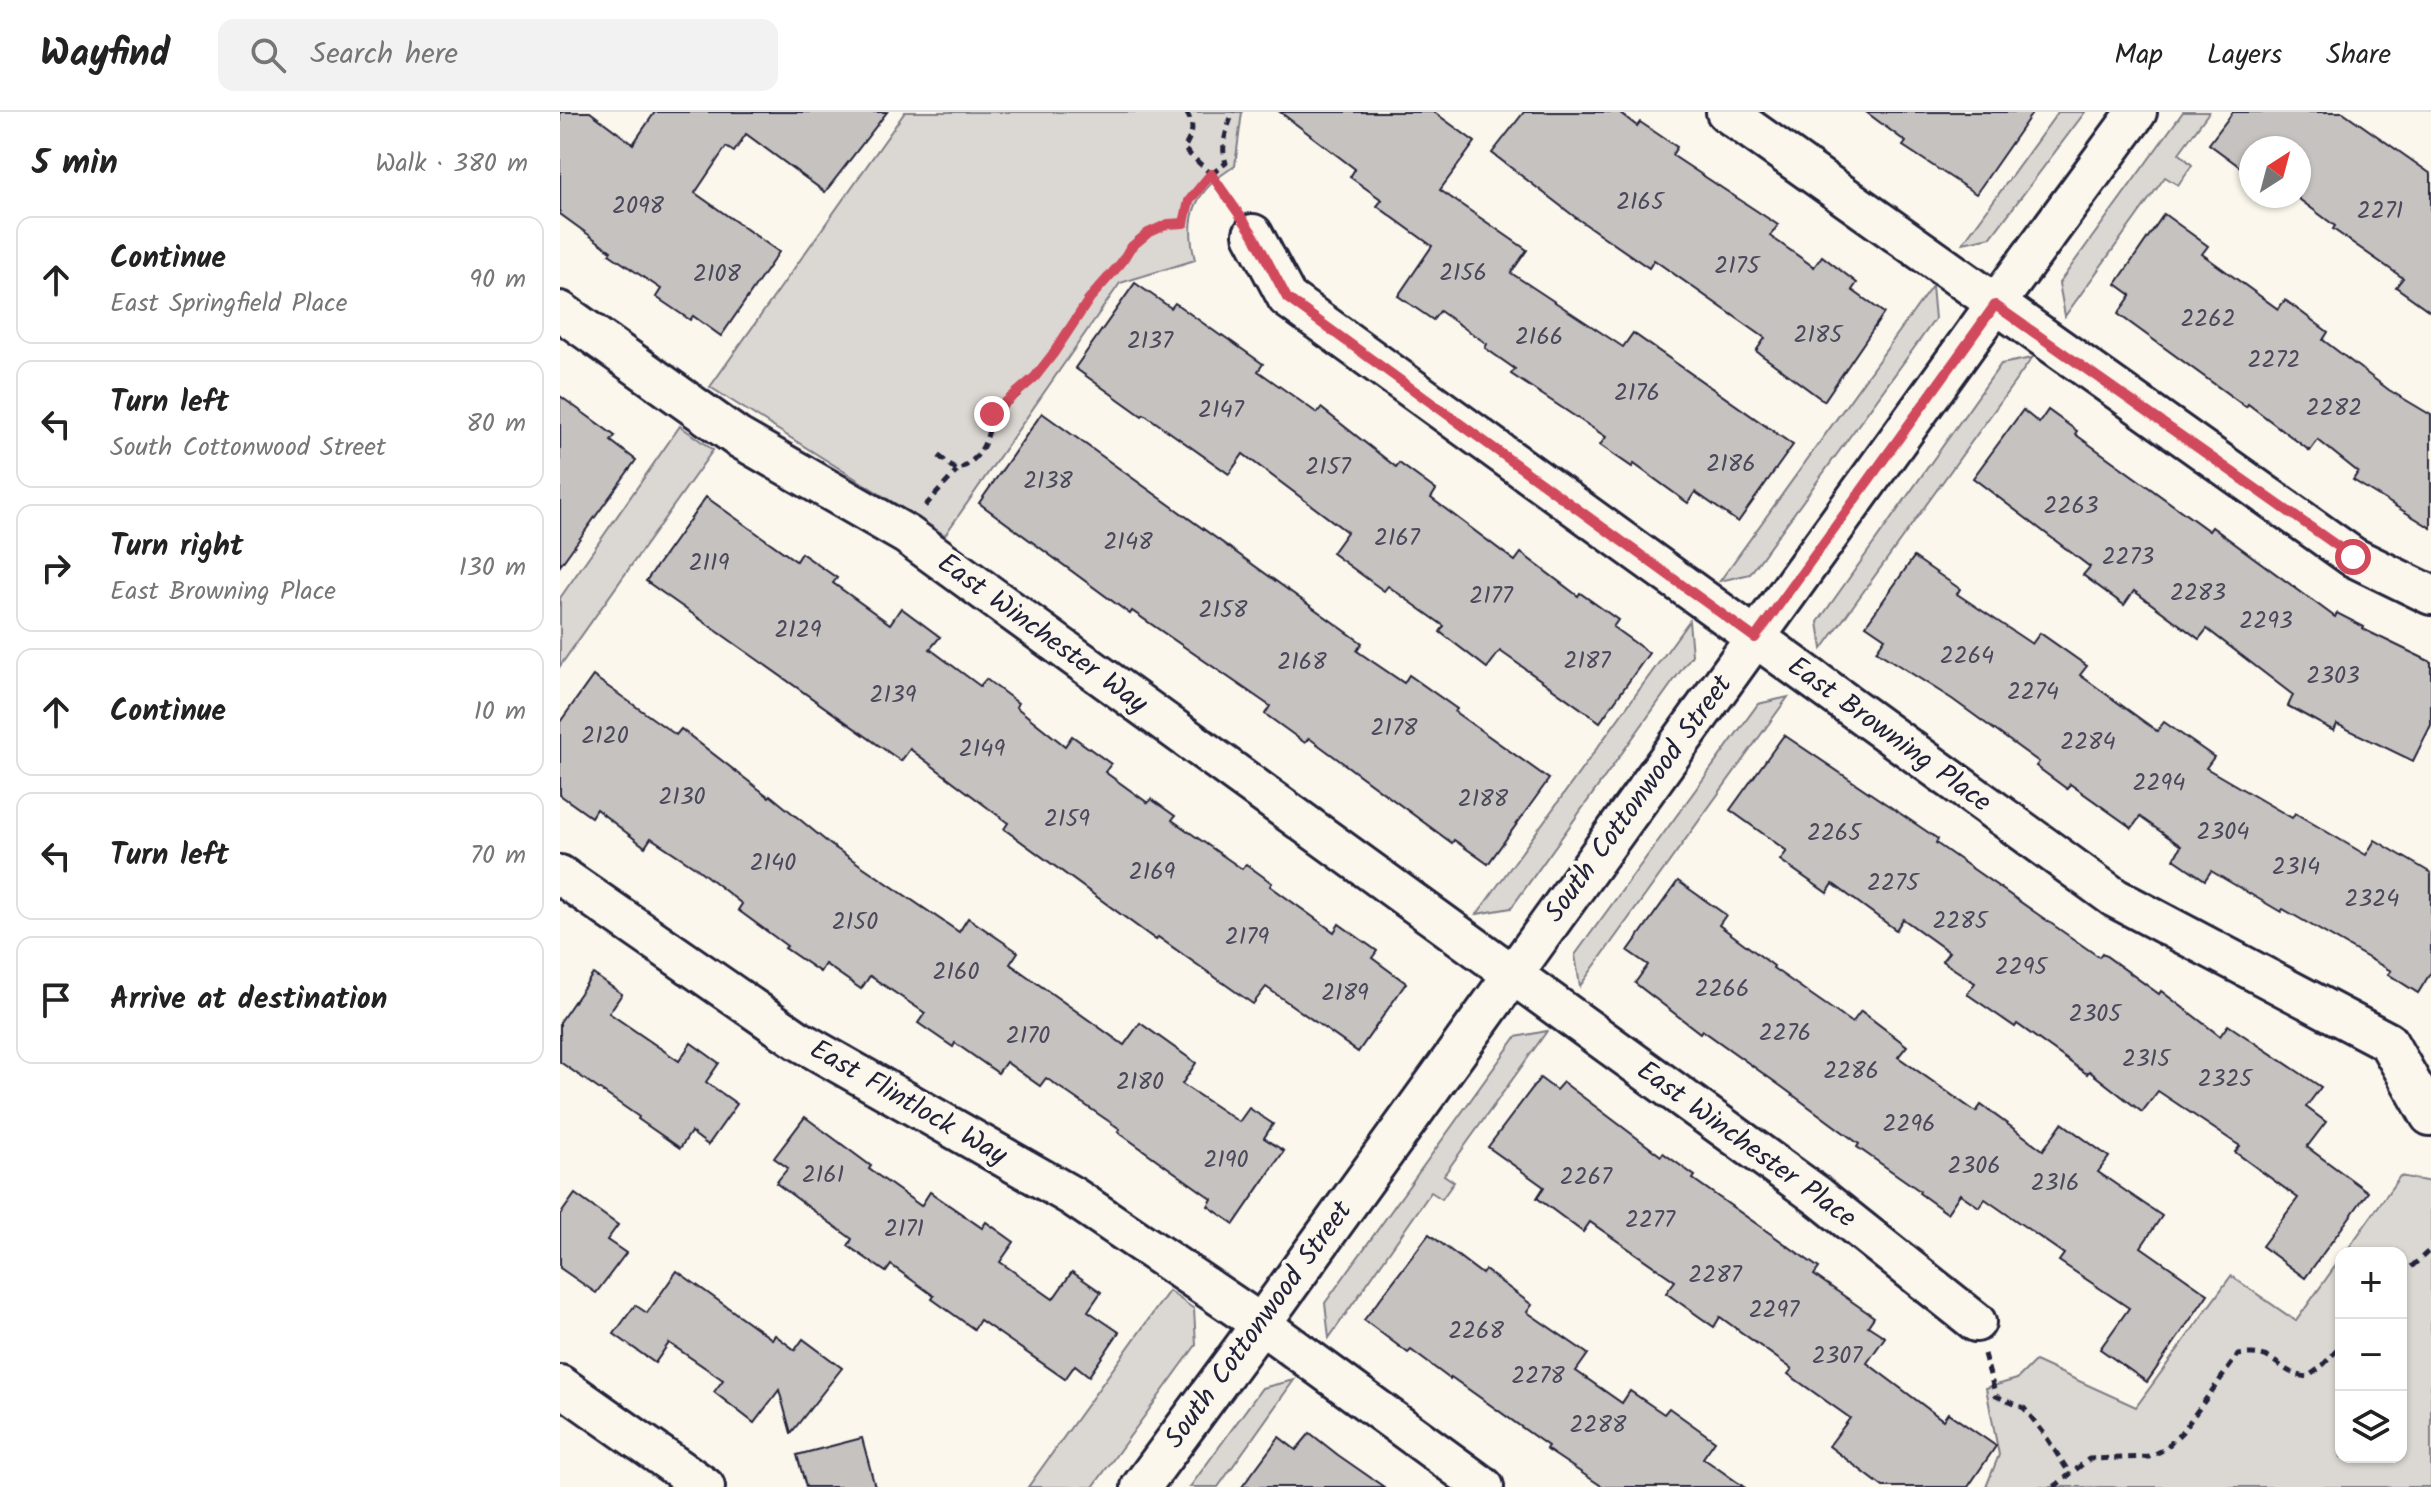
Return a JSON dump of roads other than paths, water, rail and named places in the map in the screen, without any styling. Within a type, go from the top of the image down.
[{"type":"street","points":[[1726,112],[2353,557],[2431,595]]},
{"type":"street","name":"South Cottonwood Street","points":[[1141,1487],[2137,112]]},
{"type":"street","name":"East Browning Place","points":[[1253,234],[1287,298],[2115,898],[2388,1042],[2430,1116]]},
{"type":"street","name":"East Winchester Way","points":[[560,311],[737,437],[907,535],[1513,975]]},
{"type":"street","name":"East Flintlock Way","points":[[560,875],[798,1040],[1072,1196],[1261,1324],[1484,1487]]},
{"type":"street","name":"East Winchester Place","points":[[1513,975],[1818,1196],[1976,1322]]},
{"type":"street","points":[[560,1385],[705,1487]]}]
